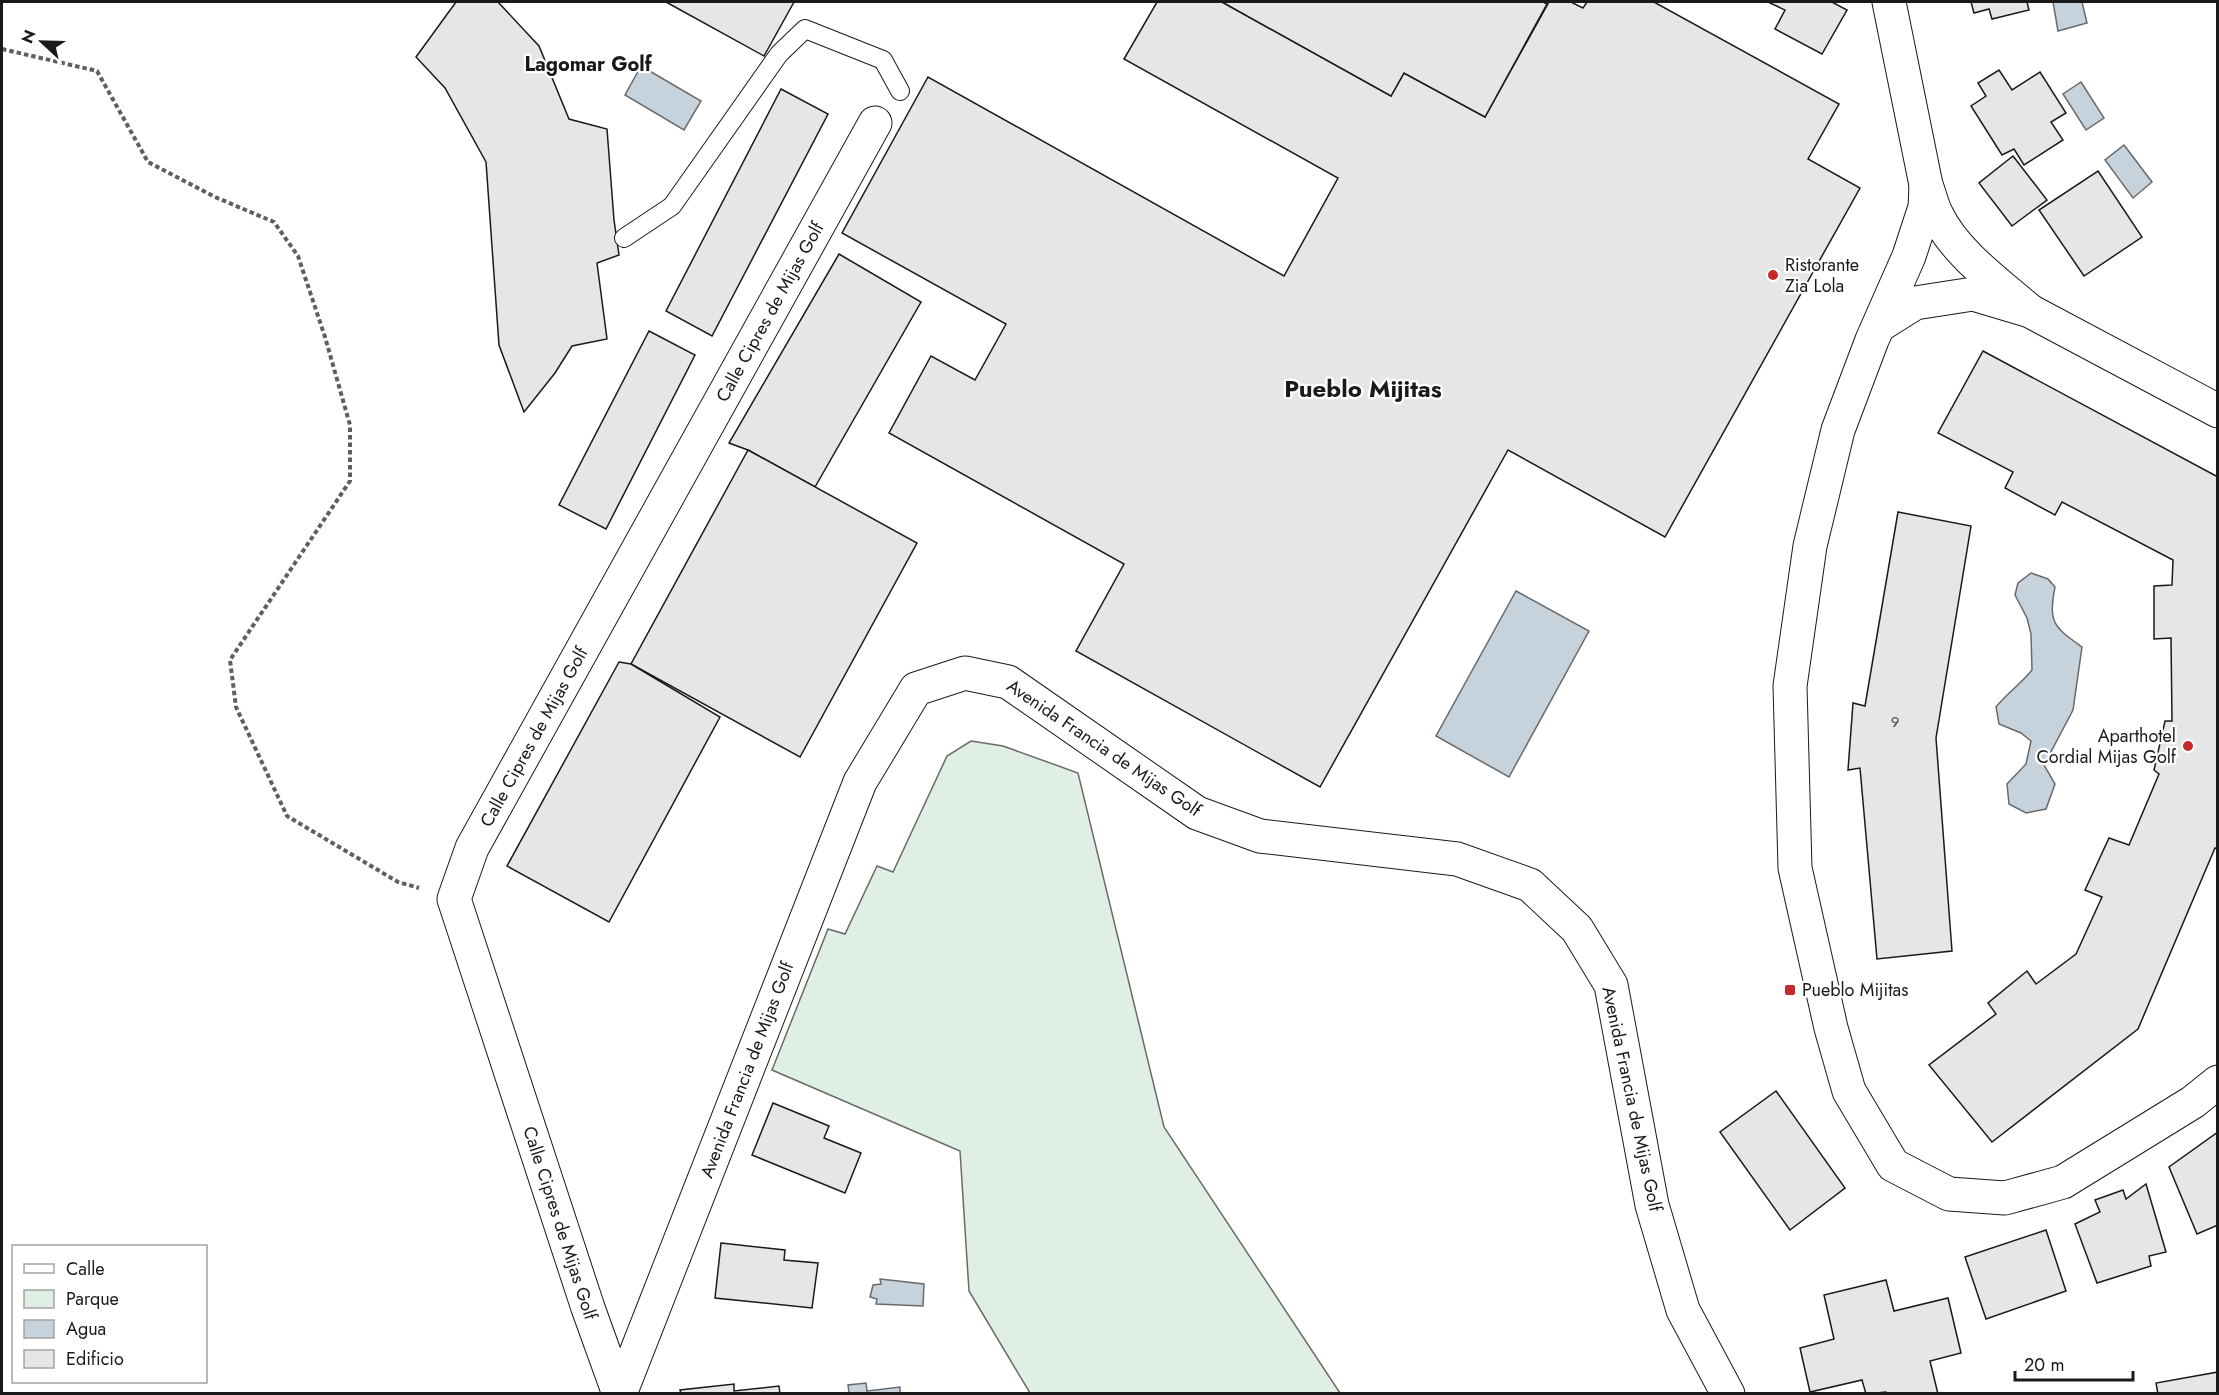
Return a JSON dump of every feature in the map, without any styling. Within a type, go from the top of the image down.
[{"type":"street","points":[[1889,2],[1926,185],[1937,215],[1950,237],[1983,270],[2030,311]]},
{"type":"street","name":"Calle Cipres de Mijas Golf","points":[[619,1394],[588,1308],[454,899],[472,848],[875,123]]},
{"type":"street","points":[[1926,185],[1925,207],[1909,256],[1838,430],[1810,546],[1790,686],[1795,868],[1831,1028],[1849,1092],[1893,1166],[1949,1194],[2005,1198],[2063,1182],[2193,1101],[2217,1082]]},
{"type":"street","points":[[1880,325],[1915,303],[1973,294],[2030,311],[2217,411]]},
{"type":"street","name":"Avenida Francia de Mijas Golf","points":[[619,1394],[860,782],[916,689],[965,673],[1008,682],[1197,813],[1260,836],[1457,859],[1530,885],[1577,929],[1611,985],[1652,1205],[1683,1310],[1728,1394]]},
{"type":"lane","points":[[624,238],[672,206],[779,54],[805,29],[883,60],[900,91]]},
{"type":"path","points":[[2,49],[97,71],[148,162],[215,197],[274,222],[298,256],[325,337],[350,425],[350,481],[230,660],[236,707],[287,816],[398,882],[454,899]]},
{"type":"green space","points":[[971,741],[1003,746],[1078,773],[1164,1127],[1340,1393],[1030,1393],[969,1291],[960,1151],[772,1070],[828,929],[845,934],[877,866],[893,872],[947,756]]},
{"type":"water","points":[[2053,2],[2082,2],[2087,23],[2058,31]]},
{"type":"water","points":[[641,66],[701,101],[684,130],[625,95]]},
{"type":"water","points":[[2081,82],[2104,118],[2086,130],[2063,94]]},
{"type":"water","points":[[2124,145],[2152,182],[2133,198],[2105,160]]},
{"type":"water","points":[[2031,573],[2048,579],[2055,587],[2052,609],[2055,623],[2059,629],[2082,647],[2073,710],[2044,765],[2055,784],[2046,809],[2026,813],[2009,804],[2007,784],[2026,764],[2031,741],[2021,733],[1999,724],[1996,707],[2032,670],[2031,634],[2027,618],[2015,595],[2018,583]]},
{"type":"water","points":[[1516,591],[1589,631],[1509,777],[1436,736]]},
{"type":"water","points":[[880,1279],[924,1284],[923,1306],[876,1304],[877,1299],[870,1297],[873,1285],[881,1284]]},
{"type":"water","points":[[866,1383],[867,1391],[900,1387],[900,1393],[849,1393],[848,1385]]},
{"type":"building","points":[[456,2],[498,2],[539,46],[569,119],[607,129],[619,255],[597,263],[607,339],[572,346],[555,373],[524,412],[499,345],[486,162],[445,88],[416,57]]},
{"type":"building","points":[[666,2],[794,2],[764,56]]},
{"type":"building","points":[[1157,2],[1222,2],[1391,96],[1404,73],[1485,117],[1549,2],[1571,2],[1583,8],[1587,2],[1654,2],[1839,104],[1808,159],[1860,188],[1665,537],[1508,450],[1320,787],[1076,651],[1124,564],[889,433],[931,356],[975,380],[1006,324],[842,233],[928,77],[1284,276],[1338,178],[1124,59]]},
{"type":"building","points":[[1222,2],[1543,2],[1547,4],[1485,117],[1404,73],[1391,96]]},
{"type":"building","points":[[1768,2],[1832,2],[1847,10],[1822,54],[1775,29],[1785,10]]},
{"type":"building","points":[[1971,2],[2027,2],[2029,10],[1992,19],[1989,9],[1974,13]]},
{"type":"building","points":[[1999,70],[2012,90],[2040,72],[2066,113],[2051,122],[2063,140],[2024,165],[2014,149],[2002,155],[1971,106],[1986,96],[1978,83]]},
{"type":"building","points":[[781,89],[828,114],[712,336],[666,311]]},
{"type":"building","points":[[2013,156],[2047,200],[2012,226],[1979,183]]},
{"type":"building","points":[[2098,171],[2142,237],[2084,276],[2039,210]]},
{"type":"building","points":[[839,254],[921,302],[815,487],[748,450],[729,443]]},
{"type":"building","points":[[649,331],[695,355],[606,529],[559,505]]},
{"type":"building","name":"Aparthotel Cordial Mijas Golf","points":[[1983,351],[2218,477],[2218,849],[2215,848],[2138,1029],[1992,1142],[1929,1065],[1996,1014],[1988,1003],[2027,971],[2036,984],[2076,954],[2102,897],[2085,890],[2109,838],[2129,845],[2159,774],[2154,770],[2165,721],[2172,721],[2171,638],[2154,639],[2154,586],[2172,585],[2173,560],[2062,502],[2055,515],[2005,488],[2013,472],[1938,433]]},
{"type":"building","points":[[748,450],[917,543],[800,757],[631,664]]},
{"type":"building","points":[[1898,512],[1971,526],[1936,738],[1952,951],[1877,959],[1860,768],[1848,770],[1853,703],[1865,706]]},
{"type":"building","points":[[619,662],[631,664],[720,717],[609,922],[507,866]]},
{"type":"building","points":[[1776,1091],[1845,1188],[1790,1230],[1720,1132]]},
{"type":"building","points":[[773,1103],[829,1126],[824,1138],[861,1153],[845,1193],[752,1155]]},
{"type":"building","points":[[2218,1132],[2218,1225],[2197,1234],[2169,1167]]},
{"type":"building","points":[[2146,1184],[2166,1252],[2149,1256],[2151,1266],[2097,1283],[2075,1224],[2100,1212],[2095,1200],[2123,1190],[2126,1199]]},
{"type":"building","points":[[2046,1230],[2066,1291],[1986,1319],[1965,1257]]},
{"type":"building","points":[[721,1243],[785,1250],[784,1260],[818,1263],[812,1308],[715,1298]]},
{"type":"building","points":[[1886,1280],[1894,1311],[1948,1298],[1961,1353],[1930,1361],[1938,1394],[1887,1394],[1886,1392],[1866,1394],[1862,1380],[1810,1392],[1800,1348],[1834,1339],[1824,1295]]},
{"type":"building","points":[[2218,1372],[2218,1394],[2158,1394],[2156,1383]]},
{"type":"building","points":[[734,1384],[734,1391],[779,1386],[780,1394],[681,1394],[680,1390]]},
{"type":"place","name":"Ristorante Zia Lola","points":[[1773,275]]},
{"type":"place","name":"Aparthotel Cordial Mijas Golf","points":[[2188,746]]},
{"type":"place","name":"Pueblo Mijitas","points":[[1790,990]]},
{"type":"district","name":"Lagomar Golf","points":[[588,64]]},
{"type":"district","name":"Pueblo Mijitas","points":[[1363,389]]}]
